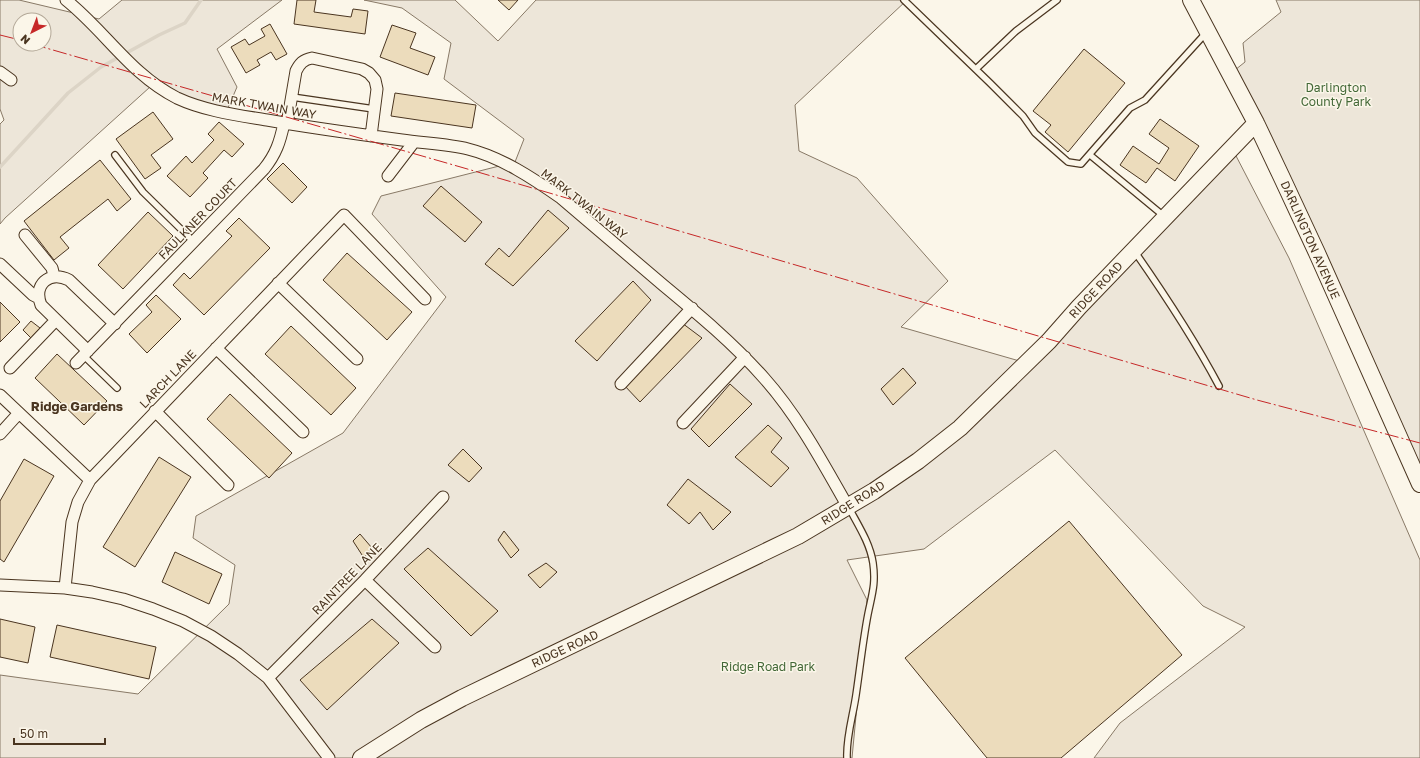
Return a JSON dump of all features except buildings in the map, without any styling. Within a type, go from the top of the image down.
[{"type":"street","name":"MARK TWAIN WAY","points":[[66,0],[78,10],[142,75],[158,87],[195,106],[285,124],[468,149],[512,167],[540,183],[561,198],[692,308],[765,378],[812,443],[848,507]]},
{"type":"street","name":"DARLINGTON AVENUE","points":[[1191,0],[1256,123],[1317,253],[1420,484]]},
{"type":"street","name":"FAULKNER COURT","points":[[83,357],[272,159],[279,145],[285,124],[292,97],[296,71],[299,64],[312,58],[362,69],[369,73],[375,80],[377,89],[374,110]]},
{"type":"street","points":[[0,72],[11,80]]},
{"type":"street","points":[[371,136],[374,110]]},
{"type":"street","name":"RIDGE ROAD","points":[[361,758],[421,720],[462,698],[751,560],[798,536],[848,507],[918,461],[960,428],[1049,341],[1078,307],[1256,123]]},
{"type":"street","points":[[388,176],[414,142]]},
{"type":"street","name":"LARCH LANE","points":[[65,588],[72,522],[78,502],[90,480],[344,215],[425,299]]},
{"type":"street","points":[[25,236],[52,268],[54,276]]},
{"type":"street","points":[[0,264],[33,295],[39,298]]},
{"type":"street","points":[[83,357],[56,320],[41,305],[39,291],[47,278],[54,276],[62,277],[68,280],[115,324]]},
{"type":"street","points":[[278,283],[358,359]]},
{"type":"street","points":[[621,384],[692,308]]},
{"type":"street","points":[[10,368],[56,320]]},
{"type":"street","points":[[216,348],[303,432]]},
{"type":"street","points":[[683,424],[745,358]]},
{"type":"street","points":[[0,395],[90,480]]},
{"type":"street","points":[[155,411],[228,485]]},
{"type":"street","points":[[0,434],[19,413]]},
{"type":"street","name":"RAINTREE LANE","points":[[268,678],[365,580],[443,497]]},
{"type":"street","points":[[365,580],[435,647]]},
{"type":"street","points":[[0,585],[65,588],[92,592],[123,599],[183,621],[211,636],[238,654],[268,678],[329,758]]},
{"type":"lane","points":[[904,0],[976,68],[1023,116],[1035,133],[1068,162],[1081,164],[1130,108],[1145,100],[1208,31]]},
{"type":"lane","points":[[976,68],[1016,31],[1057,0]]},
{"type":"lane","points":[[292,97],[374,110]]},
{"type":"lane","points":[[115,155],[142,192],[194,242]]},
{"type":"lane","points":[[1090,155],[1165,218]]},
{"type":"lane","points":[[1133,250],[1161,290],[1202,354],[1219,386]]},
{"type":"lane","points":[[83,357],[117,388]]},
{"type":"lane","points":[[847,758],[847,748],[868,613],[874,592],[873,562],[868,545],[848,507]]},
{"type":"green space","points":[[0,0],[19,0],[99,19],[122,0],[282,0],[217,49],[237,87],[225,115],[150,87],[0,224],[0,124],[4,120],[0,109]]},
{"type":"green space","name":"Ridge Road Park","points":[[364,0],[455,0],[498,41],[536,0],[907,0],[795,105],[799,151],[857,178],[948,281],[901,327],[1023,362],[1234,152],[1289,258],[1420,560],[1420,758],[1094,758],[1120,723],[1245,627],[1203,606],[1055,450],[924,549],[847,560],[867,600],[852,758],[0,758],[0,675],[138,694],[229,604],[235,565],[193,538],[196,516],[343,433],[446,297],[372,214],[381,196],[515,162],[524,139],[444,79],[451,43],[402,8]]},
{"type":"green space","name":"Darlington County Park","points":[[1276,0],[1420,0],[1420,484],[1230,74],[1245,62],[1243,43],[1281,12]]},
{"type":"waterway","points":[[0,167],[68,93],[101,67],[159,35],[185,23],[201,0]]},
{"type":"power","points":[[0,35],[12,38]]},
{"type":"power","points":[[52,50],[464,168],[1257,400],[1420,443]]},
{"type":"district","name":"Ridge Gardens","points":[[77,406]]}]
